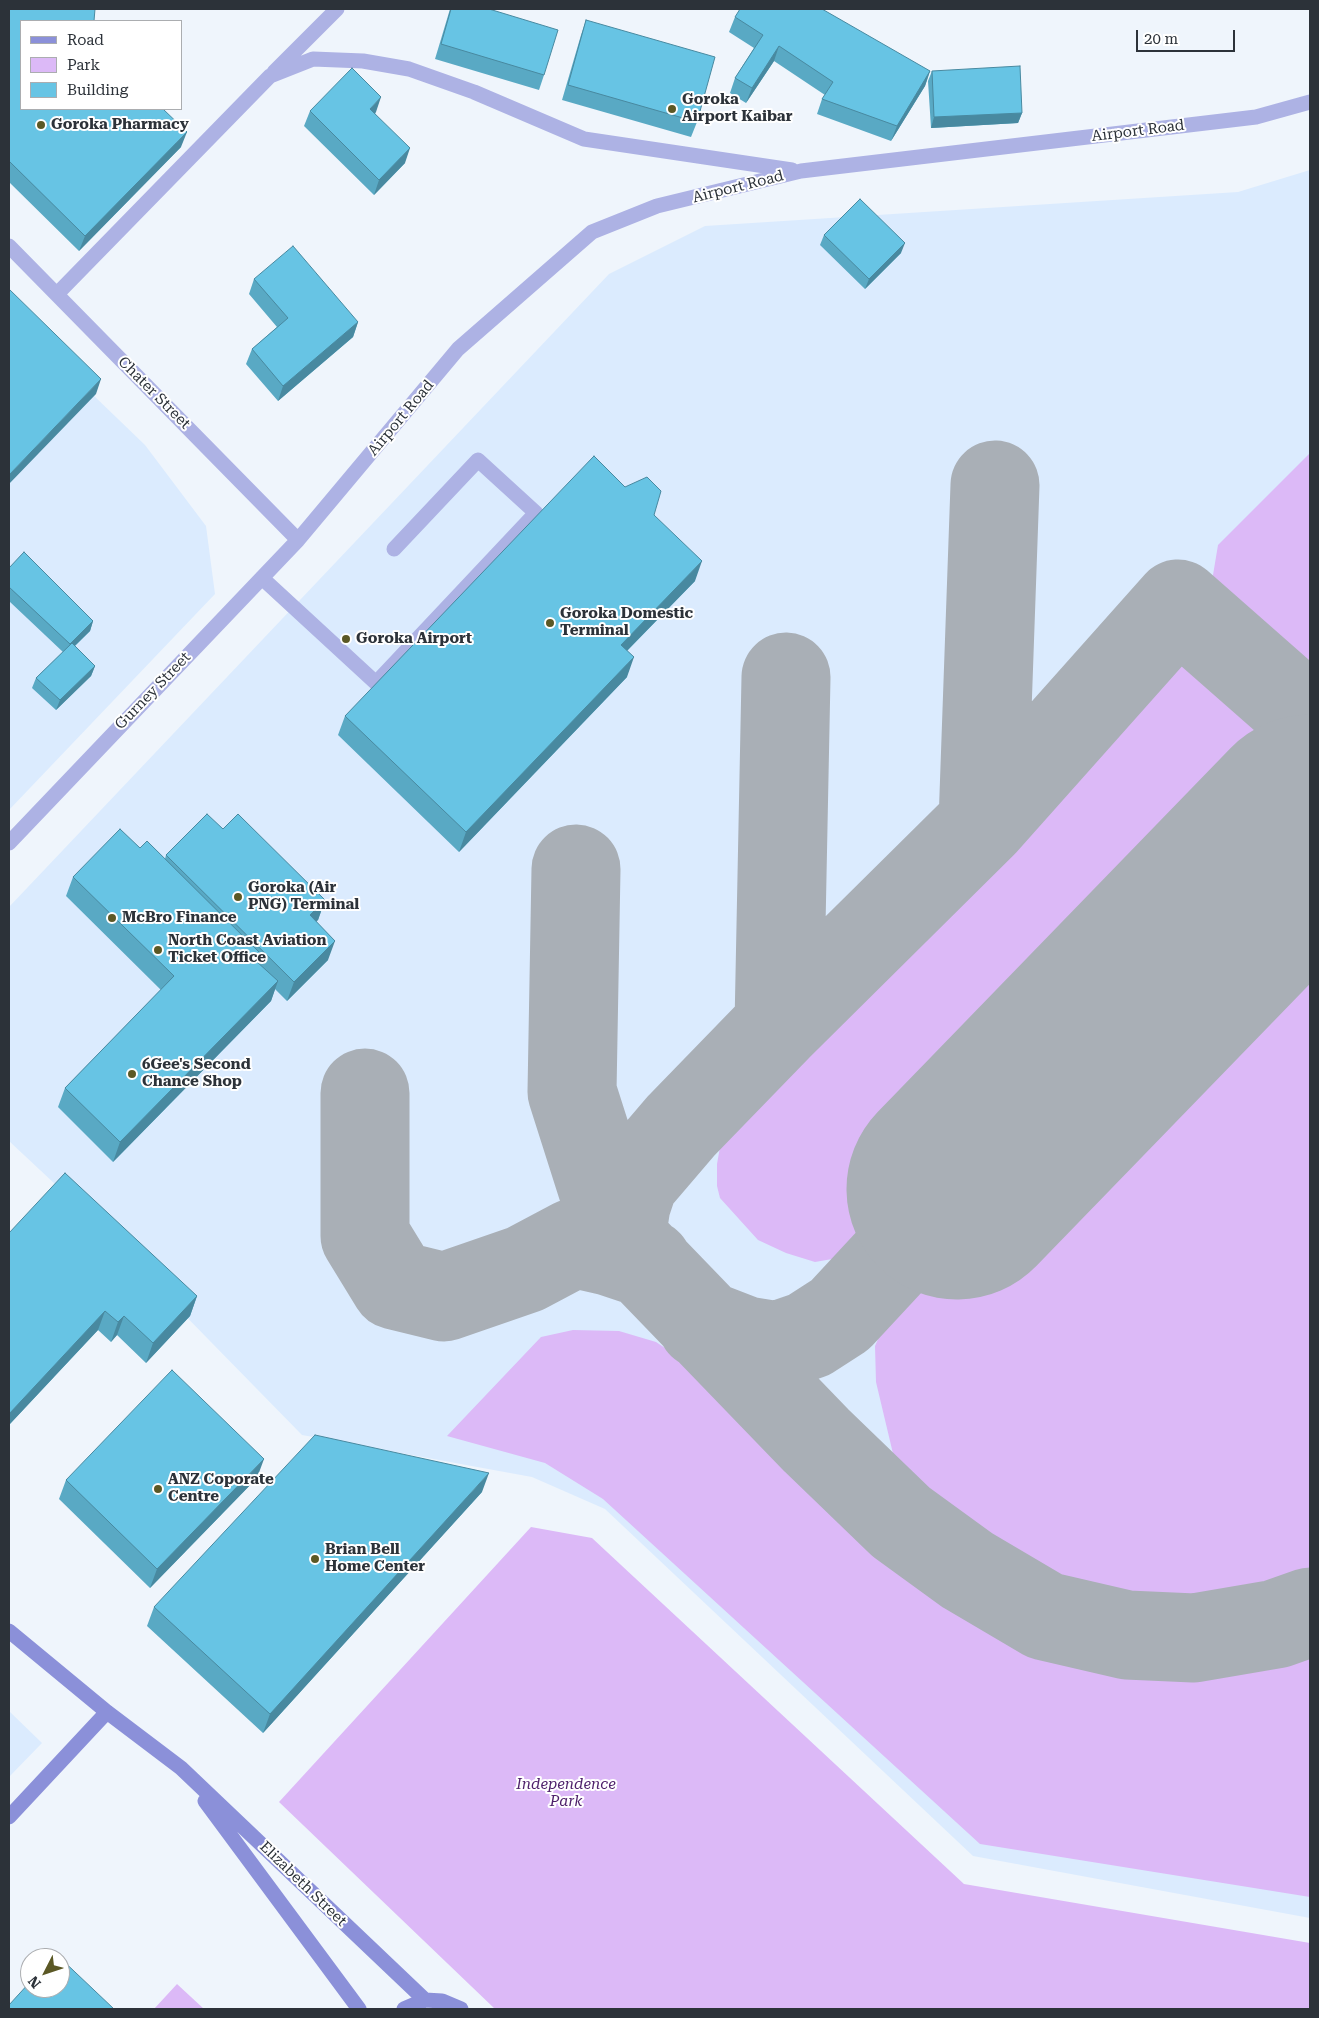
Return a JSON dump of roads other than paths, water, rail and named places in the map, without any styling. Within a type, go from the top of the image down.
[{"type":"main road","name":"Elizabeth Street","points":[[9,1631],[107,1712],[181,1768],[425,2000]]},
{"type":"main road","points":[[9,1817],[107,1712]]},
{"type":"main road","name":"Elizabeth Street","points":[[181,1768],[359,2009]]},
{"type":"main road","points":[[404,2009],[425,2000],[442,2001],[461,2009]]},
{"type":"street","points":[[57,294],[337,9]]},
{"type":"street","points":[[270,76],[312,59],[363,61],[409,68],[474,92],[584,139],[800,171]]},
{"type":"street","name":"Airport Road","points":[[298,540],[458,349],[592,232],[657,206],[800,171],[1256,117],[1310,102]]},
{"type":"street","name":"Chater Street","points":[[9,246],[298,540]]},
{"type":"street","points":[[262,578],[376,683],[536,514],[478,460],[394,549]]},
{"type":"street","name":"Gurney Street","points":[[9,843],[298,540]]},
{"type":"place","name":"Goroka Airport Kaibar","points":[[672,109]]},
{"type":"place","name":"Goroka Pharmacy","points":[[41,125]]},
{"type":"place","name":"Goroka Domestic Terminal","points":[[550,623]]},
{"type":"place","name":"Goroka Airport","points":[[346,639]]},
{"type":"place","name":"Goroka (Air PNG) Terminal","points":[[238,897]]},
{"type":"place","name":"McBro Finance","points":[[112,918]]},
{"type":"place","name":"North Coast Aviation Ticket Office","points":[[158,950]]},
{"type":"place","name":"6Gee's Second Chance Shop","points":[[132,1074]]},
{"type":"place","name":"ANZ Coporate Centre","points":[[158,1489]]},
{"type":"place","name":"Brian Bell Home Center","points":[[315,1559]]},
{"type":"park label","name":"Independence Park","points":[[566,1794]]}]
